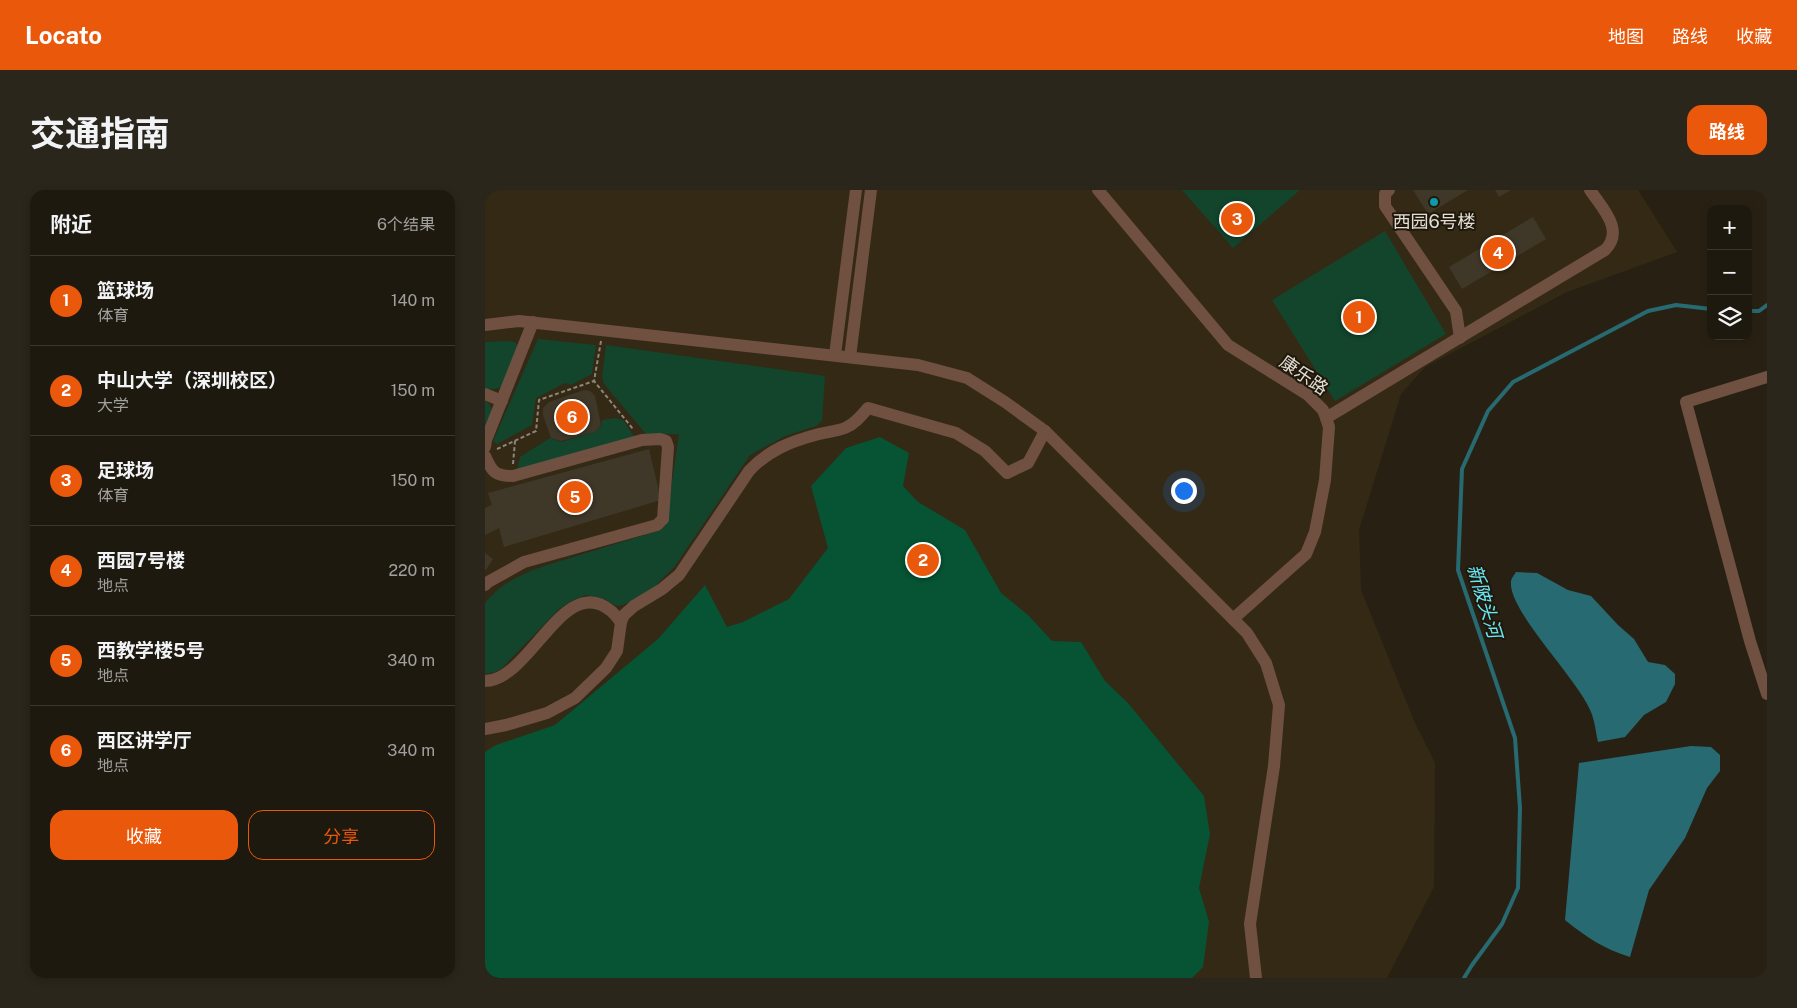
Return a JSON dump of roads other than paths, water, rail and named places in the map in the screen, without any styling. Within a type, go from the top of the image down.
[{"type":"street","points":[[835,355],[856,190]]},
{"type":"street","points":[[850,356],[871,190]]},
{"type":"street","name":"康乐路","points":[[1098,190],[1228,346],[1308,395],[1323,410],[1327,418],[1329,427],[1325,480],[1315,532],[1306,554],[1233,619]]},
{"type":"street","points":[[1389,190],[1385,194],[1385,206],[1456,311],[1460,338]]},
{"type":"street","points":[[1327,418],[1605,250],[1612,243],[1611,220],[1590,190]]},
{"type":"street","points":[[485,325],[519,321],[533,322],[918,365],[967,378],[1005,402],[1045,431],[1247,633],[1266,663],[1279,705],[1274,766],[1250,924],[1256,978]]},
{"type":"street","points":[[485,585],[523,562],[657,525],[663,519],[668,447],[666,441],[660,439],[642,440],[513,476],[501,476],[491,469],[486,440],[533,322]]},
{"type":"street","points":[[1767,377],[1685,402],[1750,641],[1767,694]]},
{"type":"street","points":[[485,394],[502,401]]},
{"type":"street","points":[[485,729],[547,713],[575,698],[606,668],[617,651],[621,622],[624,615],[679,575],[749,471],[759,460],[779,447],[846,428],[868,408],[956,433],[985,451],[1007,473],[1028,462],[1045,431]]},
{"type":"street","points":[[485,681],[492,681],[505,674],[520,661],[569,609],[582,602],[597,603],[611,610],[621,622]]},
{"type":"water","points":[[1516,572],[1537,573],[1568,590],[1591,596],[1634,639],[1648,662],[1665,665],[1675,674],[1675,684],[1666,702],[1644,715],[1625,737],[1598,742],[1591,712],[1584,698],[1532,627],[1513,595],[1511,581]]},
{"type":"water","points":[[1691,746],[1711,747],[1720,755],[1720,771],[1707,788],[1685,838],[1649,890],[1630,957],[1596,942],[1565,920],[1579,763]]},
{"type":"waterway","name":"新陂头河","points":[[1464,978],[1502,924],[1518,888],[1520,808],[1515,738],[1458,570],[1462,469],[1488,411],[1513,382],[1648,311],[1676,305],[1707,309]]},
{"type":"waterway","name":"新陂头河","points":[[1752,311],[1759,311],[1767,305]]},
{"type":"place","name":"西园6号楼","points":[[1434,202]]},
{"type":"place","name":"足球场","points":[[1237,219]]},
{"type":"place","name":"西园7号楼","points":[[1498,253]]},
{"type":"place","name":"篮球场","points":[[1359,317]]},
{"type":"place","name":"西区讲学厅","points":[[572,417]]},
{"type":"place","name":"西教学楼5号","points":[[575,497]]},
{"type":"place","name":"中山大学（深圳校区）","points":[[923,560]]}]
